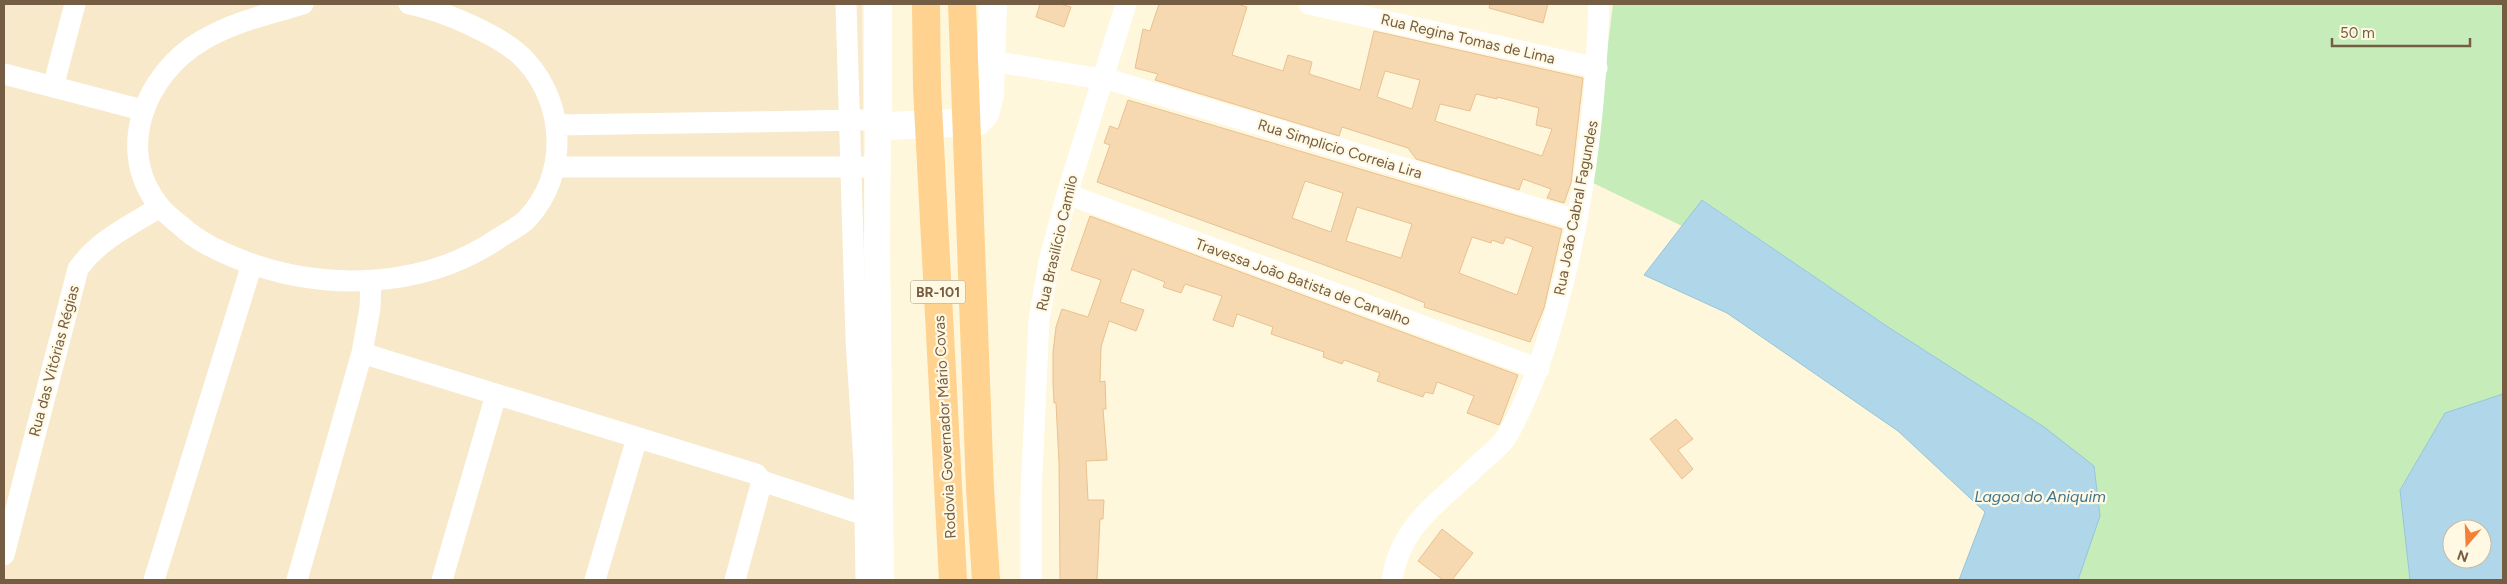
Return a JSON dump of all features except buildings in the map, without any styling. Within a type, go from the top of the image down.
[{"type":"highway","name":"Rodovia Governador Mário Covas","points":[[926,4],[927,88],[953,580]]},
{"type":"highway","name":"BR-101","points":[[962,4],[979,469],[986,580]]},
{"type":"main road","points":[[878,4],[878,121],[887,126],[977,122],[985,114],[990,95],[993,4]]},
{"type":"street","points":[[53,87],[75,4]]},
{"type":"street","points":[[303,4],[245,12],[176,59],[157,82],[142,110],[137,149],[146,181],[160,207],[188,233],[212,248],[252,264],[318,280],[371,280],[427,272],[479,252],[528,219],[551,184],[558,156],[557,125],[543,85],[525,59],[486,32],[425,7],[409,4]]},
{"type":"street","points":[[846,4],[856,339],[863,430],[866,580]]},
{"type":"street","name":"Rua Brasilício Camilo","points":[[1031,580],[1031,495],[1039,320],[1066,194],[1126,4]]},
{"type":"street","name":"Rua Regina Tomas de Lima","points":[[1309,4],[1598,68]]},
{"type":"street","name":"Rua João Cabral Fagundes","points":[[1392,580],[1401,548],[1415,523],[1506,438],[1539,369],[1568,268],[1590,147],[1598,68],[1599,4]]},
{"type":"street","name":"Rua Simplicio Correia Lira","points":[[992,61],[1104,78],[1577,220]]},
{"type":"street","points":[[4,74],[142,110]]},
{"type":"street","points":[[557,125],[878,121],[882,580]]},
{"type":"street","points":[[555,168],[878,167]]},
{"type":"street","name":"Travessa João Batista de Carvalho","points":[[1066,194],[1539,369]]},
{"type":"street","name":"Rua das Vitórias Régias","points":[[4,554],[78,268],[88,255],[100,245],[160,207]]},
{"type":"street","points":[[154,580],[252,264]]},
{"type":"street","points":[[297,580],[362,353],[370,308],[371,280]]},
{"type":"street","points":[[362,353],[756,474],[762,480],[865,515]]},
{"type":"street","points":[[442,580],[496,395]]},
{"type":"street","points":[[595,580],[637,438]]},
{"type":"street","points":[[735,580],[762,480]]},
{"type":"shaded area","points":[[4,4],[862,4],[866,369],[874,580],[4,580]]},
{"type":"green space","points":[[1613,4],[2503,4],[2503,394],[2445,413],[2400,489],[2410,580],[2078,580],[2081,571],[2044,427],[1888,327],[1703,200],[1682,226],[1591,182]]},
{"type":"water","name":"Lagoa do Aniquim","points":[[1702,200],[1888,327],[2044,427],[2094,466],[2100,516],[2078,580],[1959,580],[1985,512],[1898,431],[1727,313],[1644,275]]},
{"type":"water","points":[[2503,394],[2503,580],[2410,580],[2400,490],[2445,413]]}]
